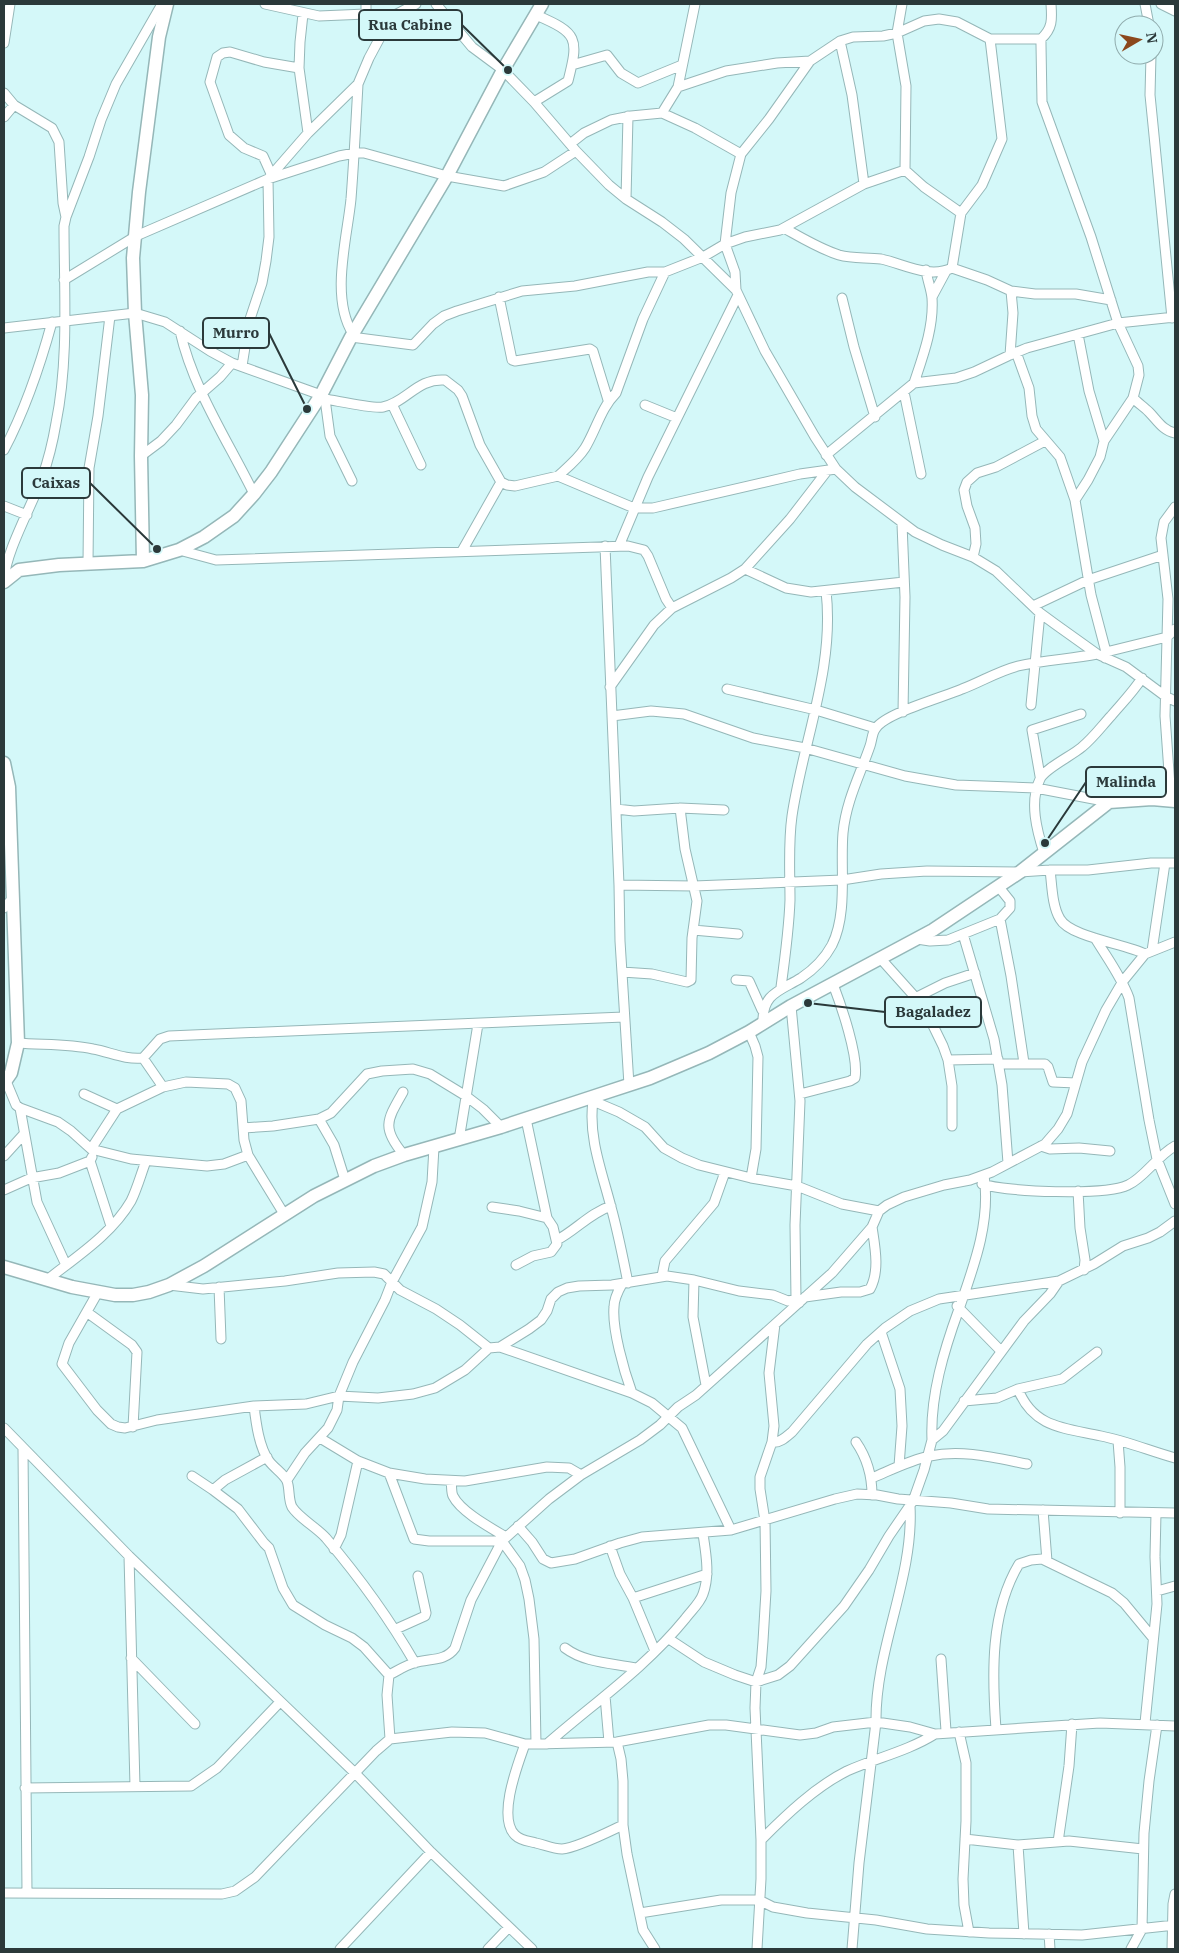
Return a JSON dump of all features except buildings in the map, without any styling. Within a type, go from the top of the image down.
[{"type":"street","points":[[4,43],[10,4]]},
{"type":"street","points":[[4,578],[43,477],[56,422],[63,373],[64,226],[66,217],[116,84],[162,4]]},
{"type":"street","points":[[143,561],[140,456],[142,395],[134,313],[134,258],[139,192],[159,36],[167,4]]},
{"type":"street","points":[[265,4],[303,14],[319,16],[366,14],[391,16],[416,4]]},
{"type":"street","points":[[366,4],[366,14]]},
{"type":"street","points":[[436,4],[472,47],[503,70],[609,186],[662,222],[703,257],[737,293],[765,351],[826,455],[832,470],[902,524],[942,545],[973,557],[996,571],[1034,606],[1040,614],[1103,655],[1126,667],[1165,696],[1175,701]]},
{"type":"street","points":[[662,113],[678,87],[695,4]]},
{"type":"street","points":[[902,4],[897,33],[906,86],[905,170],[924,187],[961,213]]},
{"type":"street","points":[[619,546],[634,508],[737,293],[735,272],[725,244],[731,193],[741,154],[769,119],[810,60],[840,41],[853,37],[883,36],[897,33],[924,21],[939,19],[957,22],[990,39],[1041,39],[1048,33],[1052,25],[1051,4]]},
{"type":"street","points":[[1161,4],[1175,11]]},
{"type":"street","points":[[4,578],[19,570],[143,561],[179,550],[223,525],[234,516],[254,494],[323,397],[352,336],[447,176],[503,70],[539,9],[573,37],[575,46],[568,81],[534,102]]},
{"type":"street","points":[[303,14],[299,68],[308,133]]},
{"type":"street","points":[[352,336],[345,319],[342,280],[343,254],[355,152],[358,84],[391,16]]},
{"type":"street","points":[[932,297],[949,270],[961,213],[982,185],[1002,139],[990,39]]},
{"type":"street","points":[[1041,39],[1040,74],[1042,102],[1078,198],[1118,324],[1138,366],[1139,375],[1133,398],[1104,441],[1100,457],[1088,480],[1074,500]]},
{"type":"street","points":[[840,41],[852,95],[864,184]]},
{"type":"street","points":[[242,366],[249,322],[262,283],[266,260],[269,237],[270,177],[263,156],[244,148],[229,135],[212,91],[210,76],[217,57],[230,52],[264,62],[299,68]]},
{"type":"street","points":[[572,65],[592,58],[607,56],[621,72],[638,82],[682,65]]},
{"type":"street","points":[[678,87],[726,71],[810,60]]},
{"type":"street","points":[[914,383],[956,378],[974,372],[1013,353],[1078,334],[1118,324],[1174,317],[1152,125],[1151,65]]},
{"type":"street","points":[[270,177],[308,133],[358,84]]},
{"type":"street","points":[[4,93],[14,105],[52,128],[59,142],[66,217]]},
{"type":"street","points":[[4,118],[14,105]]},
{"type":"street","points":[[64,280],[136,236],[270,177],[355,152],[447,176],[504,186],[544,172],[573,148],[584,133],[597,125],[628,116],[662,113],[741,154]]},
{"type":"street","points":[[626,199],[628,116]]},
{"type":"street","points":[[352,336],[413,345],[423,333],[444,316],[522,290],[575,286],[648,272],[665,272],[703,257],[725,244],[784,228],[864,184],[905,170]]},
{"type":"street","points":[[784,228],[811,243],[840,255],[879,259],[913,270],[949,270],[987,280],[1011,291],[1039,294],[1076,294],[1111,300]]},
{"type":"street","points":[[826,455],[875,417],[914,383],[928,338],[932,297],[926,270]]},
{"type":"street","points":[[4,328],[134,313],[165,322],[210,351],[242,366],[323,397],[378,408],[392,404],[427,382],[446,380],[462,396],[480,445],[501,482],[515,486],[558,476],[580,456],[608,400],[616,393],[643,319],[665,272]]},
{"type":"street","points":[[1011,291],[1013,353],[1029,388],[1032,416],[1036,429],[1060,457],[1074,500],[1103,655]]},
{"type":"street","points":[[499,298],[512,360],[590,349],[593,351],[608,400]]},
{"type":"street","points":[[842,298],[854,347],[875,417]]},
{"type":"street","points":[[88,564],[88,468],[98,416],[110,316]]},
{"type":"street","points":[[4,450],[15,429],[41,362],[52,322]]},
{"type":"street","points":[[180,331],[187,357],[202,393],[254,494]]},
{"type":"street","points":[[1078,334],[1089,391],[1104,441]]},
{"type":"street","points":[[140,456],[161,441],[202,393],[220,377],[232,362]]},
{"type":"street","points":[[904,392],[921,474]]},
{"type":"street","points":[[323,397],[330,436],[352,481]]},
{"type":"street","points":[[1133,398],[1161,426],[1171,433],[1175,433]]},
{"type":"street","points":[[392,404],[421,466]]},
{"type":"street","points":[[646,405],[677,418]]},
{"type":"street","points":[[973,557],[976,544],[975,528],[966,506],[964,490],[967,482],[977,473],[996,466],[1045,441]]},
{"type":"street","points":[[558,476],[634,508],[653,508],[800,474],[832,470]]},
{"type":"street","points":[[610,687],[654,625],[672,608],[745,569],[832,470]]},
{"type":"street","points":[[462,551],[484,509],[501,482]]},
{"type":"street","points":[[4,506],[27,515]]},
{"type":"street","points":[[612,716],[651,711],[684,714],[753,738],[805,748],[905,776],[948,783],[1036,788],[1109,802],[1152,799],[1173,801],[1171,747],[1165,696],[1168,599],[1161,538],[1164,522],[1175,507]]},
{"type":"street","points":[[902,524],[904,582],[903,712]]},
{"type":"street","points":[[605,546],[624,1017],[630,1085]]},
{"type":"street","points":[[179,550],[216,560],[628,546],[644,550],[672,608]]},
{"type":"street","points":[[1034,606],[1088,580],[1163,556]]},
{"type":"street","points":[[745,569],[786,588],[811,592],[826,592],[904,582]]},
{"type":"street","points":[[781,987],[789,910],[792,822],[805,748],[822,682],[828,634],[826,592]]},
{"type":"street","points":[[1030,705],[1040,614]]},
{"type":"street","points":[[4,1267],[72,1287],[115,1295],[133,1295],[149,1292],[169,1285],[204,1266],[284,1214],[345,1180],[404,1155],[593,1099],[709,1053],[749,1032],[762,1017],[767,1002],[781,987],[811,971],[832,946],[839,917],[847,810],[851,794],[876,728],[903,712],[964,689],[1002,672],[1034,664],[1103,655],[1167,637],[1175,629]]},
{"type":"street","points":[[1040,776],[1080,749],[1098,733],[1133,692],[1142,678]]},
{"type":"street","points":[[727,689],[816,710],[876,728]]},
{"type":"street","points":[[1044,854],[1036,828],[1034,808],[1036,788],[1040,776],[1032,730],[1081,714]]},
{"type":"street","points":[[4,763],[9,787],[8,904],[18,1043],[11,1073],[5,1082],[16,1104],[20,1108],[58,1122],[93,1149],[146,1161],[208,1166],[224,1164],[248,1155]]},
{"type":"street","points":[[762,1017],[791,1006],[917,939],[1020,872],[1109,802]]},
{"type":"street","points":[[616,809],[653,810],[680,808],[724,810]]},
{"type":"street","points":[[622,972],[652,974],[687,982],[691,980],[693,930],[697,901],[685,849],[680,808]]},
{"type":"street","points":[[1149,952],[1165,863]]},
{"type":"street","points":[[619,885],[694,886],[842,880],[881,874],[927,871],[1020,872],[1088,870],[1175,863]]},
{"type":"street","points":[[1050,870],[1059,918],[1064,925],[1095,938],[1149,952]]},
{"type":"street","points":[[917,939],[940,942],[1000,919],[1010,908],[1010,901],[998,886]]},
{"type":"street","points":[[1000,919],[1024,1063]]},
{"type":"street","points":[[693,930],[738,934]]},
{"type":"street","points":[[963,934],[994,1039],[1005,1118],[1008,1163]]},
{"type":"street","points":[[1095,938],[1123,981],[1129,998],[1157,1159],[1175,1204]]},
{"type":"street","points":[[389,1675],[415,1662],[442,1658],[451,1654],[455,1648],[471,1600],[504,1539],[581,1475],[640,1440],[706,1385],[832,1273],[872,1227],[880,1211],[887,1204],[944,1185],[984,1175],[1045,1144],[1058,1129],[1067,1114],[1082,1062],[1094,1033],[1123,981],[1149,952],[1175,942]]},
{"type":"street","points":[[881,959],[924,1007],[948,1060],[952,1086],[952,1126]]},
{"type":"street","points":[[917,997],[945,983],[975,973]]},
{"type":"street","points":[[736,980],[749,981],[762,1017]]},
{"type":"street","points":[[800,1094],[850,1082],[855,1078],[856,1066],[852,1046],[834,984]]},
{"type":"street","points":[[791,1006],[800,1094],[795,1225],[800,1300]]},
{"type":"street","points":[[18,1043],[91,1048],[126,1058],[143,1058],[160,1039],[169,1036],[624,1017]]},
{"type":"street","points":[[459,1140],[478,1024]]},
{"type":"street","points":[[749,1032],[755,1046],[758,1064],[756,1148],[751,1178]]},
{"type":"street","points":[[143,1058],[163,1087]]},
{"type":"street","points":[[948,1060],[1045,1064],[1048,1067],[1052,1082],[1076,1084]]},
{"type":"street","points":[[243,1128],[273,1126],[319,1119],[331,1113],[368,1074],[372,1072],[413,1069],[430,1074],[466,1096],[484,1109],[501,1127]]},
{"type":"street","points":[[111,1226],[90,1161],[93,1149],[117,1109],[163,1087],[186,1082],[228,1084],[235,1088],[241,1101],[248,1155],[284,1214]]},
{"type":"street","points":[[403,1092],[391,1114],[388,1126],[396,1146],[404,1155]]},
{"type":"street","points":[[84,1094],[117,1109]]},
{"type":"street","points":[[593,1099],[645,1127],[664,1148],[699,1165],[751,1178],[797,1186],[842,1204],[880,1211]]},
{"type":"street","points":[[593,1099],[592,1124],[596,1150],[619,1236],[625,1284],[615,1300],[614,1312],[622,1355],[632,1393]]},
{"type":"street","points":[[20,1108],[31,1178],[37,1202],[66,1265]]},
{"type":"street","points":[[319,1119],[334,1146],[345,1180]]},
{"type":"street","points":[[516,1265],[533,1256],[551,1252],[555,1248],[557,1240],[553,1227],[547,1218],[526,1119]]},
{"type":"street","points":[[4,1156],[24,1134]]},
{"type":"street","points":[[1041,1146],[1050,1149],[1110,1150]]},
{"type":"street","points":[[970,1180],[986,1185],[1034,1192],[1108,1190],[1128,1186],[1137,1180],[1157,1159],[1175,1146]]},
{"type":"street","points":[[287,1480],[305,1454],[328,1428],[337,1410],[339,1396],[353,1362],[385,1300],[392,1282],[422,1227],[432,1182],[434,1147]]},
{"type":"street","points":[[4,1190],[31,1178],[59,1174],[90,1161]]},
{"type":"street","points":[[48,1280],[95,1242],[111,1226],[131,1200],[146,1161]]},
{"type":"street","points":[[662,1276],[665,1261],[697,1226],[714,1203],[725,1172]]},
{"type":"street","points":[[668,1639],[686,1652],[716,1668],[756,1682],[778,1675],[790,1666],[844,1606],[869,1570],[911,1503],[928,1456],[932,1440],[931,1424],[938,1379],[982,1235],[986,1185],[984,1175]]},
{"type":"street","points":[[1078,1191],[1080,1228],[1085,1260],[1084,1270]]},
{"type":"street","points":[[557,1240],[572,1232],[599,1210],[611,1206]]},
{"type":"street","points":[[492,1207],[547,1218]]},
{"type":"street","points":[[772,1442],[783,1439],[792,1432],[851,1362],[881,1332],[910,1311],[928,1303],[950,1298],[1059,1281],[1084,1270],[1109,1253],[1123,1246],[1148,1238],[1175,1222]]},
{"type":"street","points":[[98,1292],[88,1313],[69,1343],[62,1364],[87,1398],[111,1424],[118,1428],[133,1427],[157,1420],[254,1406],[306,1404],[339,1396],[394,1397],[435,1388],[465,1370],[489,1348],[500,1347],[530,1330],[547,1311],[551,1299],[558,1292],[579,1286],[625,1284],[662,1276],[694,1280],[738,1291],[773,1295],[788,1301],[841,1292],[860,1292],[870,1289],[874,1281],[876,1256],[872,1227]]},
{"type":"street","points":[[169,1285],[203,1289],[361,1271],[384,1274],[405,1293],[436,1309],[489,1348]]},
{"type":"street","points":[[694,1280],[693,1317],[706,1385]]},
{"type":"street","points":[[932,1440],[943,1431],[1024,1321],[1050,1294],[1059,1281]]},
{"type":"street","points":[[219,1287],[221,1339]]},
{"type":"street","points":[[950,1298],[1001,1351]]},
{"type":"street","points":[[88,1313],[132,1345],[137,1352],[133,1427]]},
{"type":"street","points":[[757,1949],[761,1840],[756,1730],[756,1682],[762,1658],[766,1591],[766,1521],[760,1499],[760,1477],[764,1460],[772,1442],[774,1415],[769,1373],[775,1324]]},
{"type":"street","points":[[881,1332],[900,1389],[902,1426],[899,1466]]},
{"type":"street","points":[[500,1347],[526,1358],[632,1393],[652,1404],[682,1428],[731,1530]]},
{"type":"street","points":[[964,1401],[998,1398],[1018,1389],[1062,1379],[1097,1352]]},
{"type":"street","points":[[1018,1389],[1028,1408],[1043,1419],[1062,1428],[1101,1436],[1175,1458]]},
{"type":"street","points":[[254,1406],[259,1434],[266,1457],[287,1480],[291,1504],[294,1509],[317,1528],[364,1585],[396,1629],[415,1662]]},
{"type":"street","points":[[4,1428],[129,1556],[355,1773],[431,1852],[532,1949]]},
{"type":"street","points":[[320,1438],[358,1461],[389,1473],[425,1479],[451,1481],[476,1479],[546,1467],[570,1468],[581,1475]]},
{"type":"street","points":[[1118,1441],[1120,1513]]},
{"type":"street","points":[[856,1442],[863,1453],[872,1478],[872,1495]]},
{"type":"street","points":[[23,1449],[27,1892]]},
{"type":"street","points":[[872,1478],[928,1456],[948,1454],[988,1457],[1027,1464]]},
{"type":"street","points":[[213,1490],[225,1480],[266,1457]]},
{"type":"street","points":[[334,1549],[341,1536],[358,1461]]},
{"type":"street","points":[[389,1473],[414,1538],[429,1541],[504,1539]]},
{"type":"street","points":[[192,1476],[238,1509],[269,1548],[283,1588],[293,1605],[325,1625],[352,1638],[364,1647],[389,1675],[387,1695],[390,1739]]},
{"type":"street","points":[[451,1481],[452,1492],[457,1502],[504,1539],[520,1566],[525,1580],[534,1639],[536,1744]]},
{"type":"street","points":[[518,1526],[543,1559],[551,1563],[575,1559],[642,1537],[703,1534],[731,1530],[857,1494],[911,1503],[951,1503],[988,1509],[1175,1514]]},
{"type":"street","points":[[852,1949],[859,1863],[876,1722],[876,1702],[885,1647],[908,1542],[911,1503]]},
{"type":"street","points":[[1043,1510],[1047,1561]]},
{"type":"street","points":[[1145,1723],[1157,1604],[1154,1557],[1156,1513]]},
{"type":"street","points":[[547,1744],[668,1639],[701,1599],[707,1574],[703,1534]]},
{"type":"street","points":[[610,1546],[624,1583],[633,1598],[655,1651]]},
{"type":"street","points":[[129,1556],[135,1786]]},
{"type":"street","points":[[996,1729],[994,1666],[1003,1603],[1020,1564],[1042,1559],[1112,1594],[1128,1608],[1153,1638]]},
{"type":"street","points":[[633,1598],[707,1574]]},
{"type":"street","points":[[396,1629],[425,1616],[426,1613],[418,1576]]},
{"type":"street","points":[[1157,1591],[1175,1586]]},
{"type":"street","points":[[565,1648],[574,1655],[584,1659],[636,1668]]},
{"type":"street","points":[[131,1658],[195,1724]]},
{"type":"street","points":[[941,1659],[946,1732]]},
{"type":"street","points":[[604,1696],[613,1742],[621,1760],[623,1825],[627,1854],[643,1930],[655,1949]]},
{"type":"street","points":[[25,1788],[185,1786],[198,1782],[217,1768],[280,1702]]},
{"type":"street","points":[[4,1893],[222,1894],[235,1891],[255,1876],[390,1739],[445,1732],[471,1732],[485,1733],[525,1744],[613,1742],[709,1725],[726,1725],[800,1735],[816,1733],[833,1727],[876,1722],[910,1727],[935,1734]]},
{"type":"street","points":[[761,1840],[785,1817],[821,1788],[846,1772],[923,1741],[935,1734],[1072,1724],[1145,1723],[1175,1726]]},
{"type":"street","points":[[1058,1842],[1070,1766],[1072,1724]]},
{"type":"street","points":[[1131,1949],[1142,1929],[1143,1849],[1149,1781],[1157,1725]]},
{"type":"street","points":[[959,1732],[966,1762],[963,1879],[964,1905],[969,1932]]},
{"type":"street","points":[[525,1744],[511,1787],[508,1808],[509,1822],[516,1836],[553,1848],[564,1849],[623,1825]]},
{"type":"street","points":[[965,1839],[1018,1845],[1086,1842],[1143,1849]]},
{"type":"street","points":[[1018,1845],[1024,1934]]},
{"type":"street","points":[[340,1949],[431,1852]]},
{"type":"street","points":[[1172,1949],[1175,1894]]},
{"type":"street","points":[[640,1913],[721,1900],[759,1900],[773,1907],[789,1910],[876,1920],[926,1929],[969,1932],[1082,1935],[1174,1925]]},
{"type":"street","points":[[488,1949],[509,1927]]},
{"type":"street","points":[[1049,1934],[1050,1949]]},
{"type":"place","name":"Rua Cabine","points":[[508,70]]},
{"type":"place","name":"Murro","points":[[307,409]]},
{"type":"place","name":"Caixas","points":[[157,549]]},
{"type":"place","name":"Malinda","points":[[1045,843]]},
{"type":"place","name":"Bagaladez","points":[[808,1003]]}]
